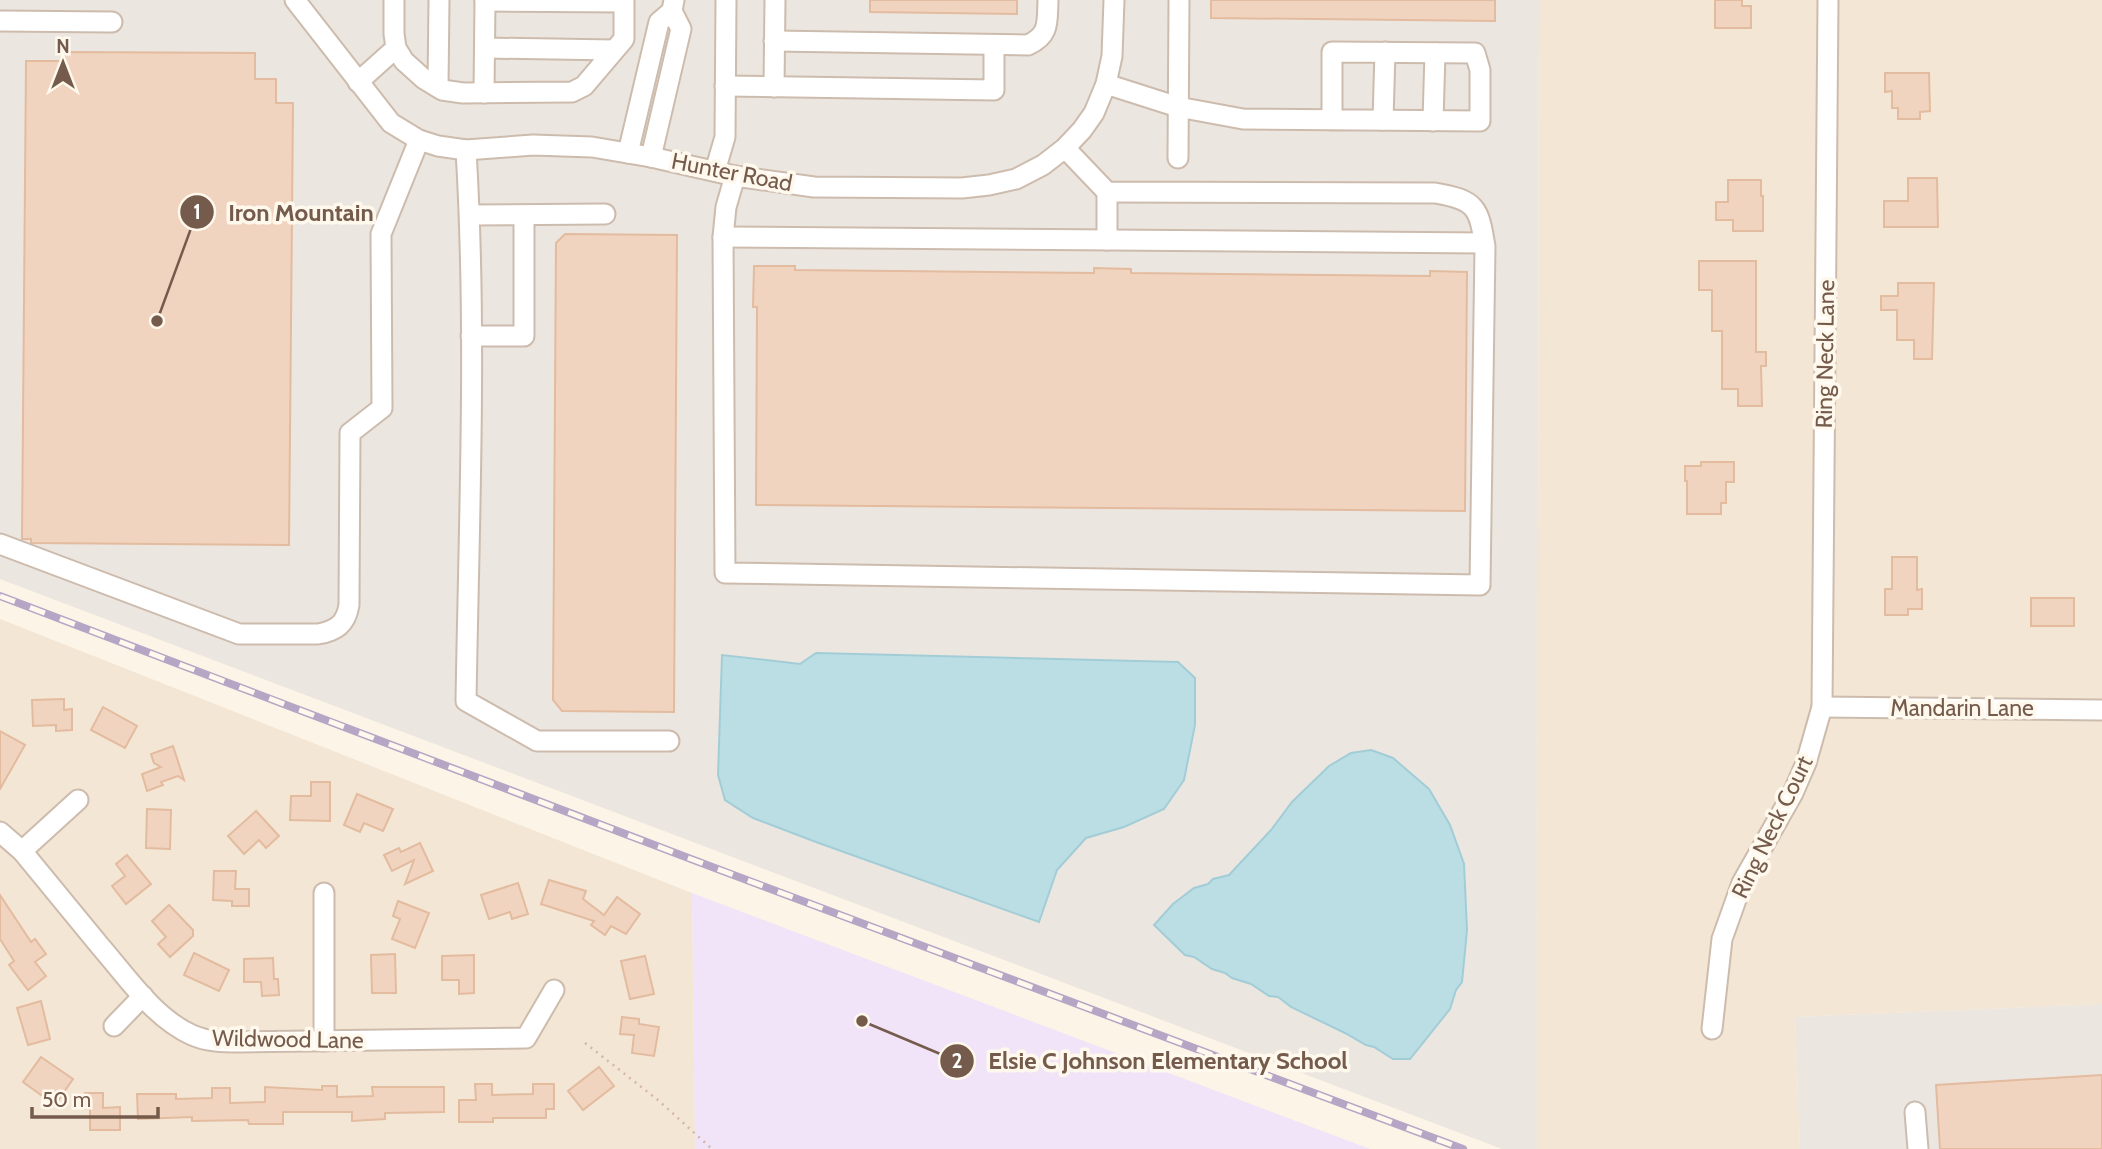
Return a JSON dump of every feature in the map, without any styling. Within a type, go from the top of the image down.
[{"type":"street","name":"Hunter Road","points":[[295,0],[391,123],[419,140],[438,146],[466,150],[543,145],[592,147],[735,176],[814,187],[962,188],[1016,179],[1043,165],[1082,130],[1094,113],[1106,84],[1112,56],[1114,0]]},
{"type":"street","points":[[394,0],[396,48],[404,61],[424,79],[442,90],[463,93],[484,93],[572,92],[584,86],[624,39],[624,2],[485,0],[484,93]]},
{"type":"street","points":[[438,87],[439,0]]},
{"type":"street","points":[[715,171],[725,137],[726,0]]},
{"type":"street","points":[[774,87],[775,0]]},
{"type":"street","points":[[774,41],[1028,45],[1038,40],[1045,32],[1048,0]]},
{"type":"street","points":[[1178,158],[1179,0]]},
{"type":"street","name":"Ring Neck Lane","points":[[1822,707],[1828,0]]},
{"type":"street","points":[[628,153],[659,22],[673,5]]},
{"type":"street","points":[[651,157],[681,30],[673,5]]},
{"type":"street","points":[[0,21],[112,22]]},
{"type":"street","points":[[725,86],[994,90],[994,45]]},
{"type":"street","points":[[358,82],[396,48]]},
{"type":"street","points":[[485,48],[614,50]]},
{"type":"street","points":[[1106,84],[1178,107],[1242,119],[1332,120],[1382,120],[1433,121],[1480,121],[1480,70],[1475,54],[1332,51],[1332,120]]},
{"type":"street","points":[[1382,120],[1385,52]]},
{"type":"street","points":[[1433,121],[1435,53]]},
{"type":"street","points":[[0,544],[239,634],[318,634],[331,632],[340,626],[348,616],[349,606],[350,433],[382,408],[381,234],[419,140]]},
{"type":"street","points":[[1065,148],[1107,192],[1107,240]]},
{"type":"street","points":[[466,150],[470,215],[471,336],[466,701],[537,741],[669,741]]},
{"type":"street","points":[[735,176],[726,207],[723,237],[724,573],[1480,585],[1484,243],[1480,215],[1461,197],[1435,193],[1107,192]]},
{"type":"street","points":[[470,215],[606,214]]},
{"type":"street","points":[[471,336],[524,336],[524,215]]},
{"type":"street","points":[[723,237],[1484,243]]},
{"type":"street","name":"Mandarin Lane","points":[[1822,707],[2102,710]]},
{"type":"street","name":"Ring Neck Court","points":[[1712,1030],[1722,939],[1742,883],[1793,793],[1806,763],[1822,707]]},
{"type":"street","points":[[22,851],[78,800]]},
{"type":"street","name":"Wildwood Lane","points":[[0,832],[22,851],[143,996],[169,1021],[204,1040],[526,1038],[554,990]]},
{"type":"street","points":[[324,893],[324,1041]]},
{"type":"street","points":[[114,1026],[143,996]]},
{"type":"street","points":[[1915,1112],[1918,1149]]},
{"type":"path","points":[[586,1043],[658,1100],[712,1149]]},
{"type":"shaded area","points":[[0,0],[1539,0],[1537,1149],[1502,1149],[0,579]]},
{"type":"shaded area","points":[[1539,0],[2102,0],[2102,1004],[1795,1017],[1800,1149],[1537,1149]]},
{"type":"shaded area","points":[[0,619],[692,893],[695,1149],[0,1149]]},
{"type":"shaded area","points":[[692,893],[1370,1149],[695,1149]]},
{"type":"shaded area","points":[[2102,1004],[2102,1149],[1800,1149],[1795,1017]]},
{"type":"water","points":[[816,653],[1178,662],[1195,678],[1195,725],[1184,780],[1164,809],[1124,827],[1086,838],[1057,870],[1039,922],[753,818],[725,800],[718,775],[722,655],[800,664]]},
{"type":"water","points":[[1371,750],[1393,758],[1429,789],[1450,825],[1464,864],[1467,930],[1462,982],[1456,990],[1450,1009],[1410,1059],[1393,1059],[1291,1007],[1278,997],[1269,996],[1251,984],[1232,978],[1194,957],[1185,955],[1154,925],[1173,904],[1194,888],[1229,875],[1271,830],[1292,802],[1329,766],[1351,753]]},
{"type":"building","points":[[870,0],[1017,0],[1017,14],[870,12]]},
{"type":"building","points":[[1211,0],[1495,0],[1495,21],[1211,18]]},
{"type":"building","points":[[1715,0],[1742,0],[1742,6],[1751,6],[1751,28],[1715,28]]},
{"type":"building","points":[[65,52],[255,53],[255,79],[276,79],[276,103],[293,103],[289,545],[31,543],[31,539],[22,539],[26,61],[64,61]]},
{"type":"building","points":[[1885,73],[1929,73],[1930,111],[1920,112],[1920,119],[1898,119],[1898,108],[1892,108],[1892,91],[1885,92]]},
{"type":"building","points":[[1908,178],[1937,178],[1938,227],[1884,227],[1884,201],[1908,201]]},
{"type":"building","points":[[1728,180],[1761,180],[1763,231],[1733,231],[1733,220],[1716,220],[1716,202],[1728,202]]},
{"type":"building","points":[[565,234],[677,235],[674,712],[562,711],[553,700],[556,243]]},
{"type":"building","points":[[1699,261],[1756,261],[1756,352],[1766,352],[1766,366],[1761,366],[1762,406],[1738,406],[1738,389],[1722,389],[1722,331],[1712,331],[1712,290],[1699,290]]},
{"type":"building","points":[[754,266],[795,266],[795,270],[1094,273],[1094,268],[1131,269],[1131,273],[1430,276],[1430,271],[1467,272],[1465,511],[756,505],[757,307],[753,307]]},
{"type":"building","points":[[1898,283],[1934,283],[1932,359],[1914,359],[1914,340],[1897,340],[1897,310],[1881,310],[1881,296],[1898,296]]},
{"type":"building","points":[[1701,462],[1734,462],[1734,482],[1726,482],[1726,503],[1721,503],[1721,514],[1687,514],[1685,466],[1701,466]]},
{"type":"building","points":[[1892,557],[1917,557],[1917,590],[1922,589],[1922,609],[1908,609],[1908,615],[1885,615],[1885,589],[1892,589]]},
{"type":"building","points":[[2031,598],[2074,598],[2074,626],[2031,626]]},
{"type":"building","points":[[64,699],[64,710],[72,709],[72,730],[56,731],[56,725],[33,726],[32,700]]},
{"type":"building","points":[[103,707],[137,726],[125,748],[91,730]]},
{"type":"building","points":[[0,731],[25,745],[0,789]]},
{"type":"building","points":[[173,746],[184,780],[178,776],[147,791],[142,774],[161,767],[154,763],[151,754]]},
{"type":"building","points":[[311,782],[330,782],[330,821],[290,820],[291,796],[311,796]]},
{"type":"building","points":[[357,794],[393,809],[383,831],[364,823],[360,832],[344,825]]},
{"type":"building","points":[[147,809],[171,810],[170,849],[146,848]]},
{"type":"building","points":[[256,811],[279,836],[266,848],[259,840],[244,854],[228,836]]},
{"type":"building","points":[[420,843],[433,871],[405,884],[414,860],[392,871],[384,855],[399,848],[401,852]]},
{"type":"building","points":[[127,855],[151,884],[126,904],[112,886],[125,876],[116,864]]},
{"type":"building","points":[[214,871],[236,871],[235,889],[249,889],[249,906],[232,906],[232,901],[213,900]]},
{"type":"building","points":[[549,880],[586,891],[583,899],[604,915],[617,897],[640,914],[626,934],[611,926],[605,935],[591,925],[594,921],[541,904]]},
{"type":"building","points":[[518,883],[528,914],[512,919],[510,912],[489,919],[481,895]]},
{"type":"building","points":[[0,895],[31,942],[35,939],[46,954],[35,962],[46,976],[28,990],[9,965],[14,961],[0,939]]},
{"type":"building","points":[[398,901],[429,913],[415,948],[392,939],[400,919],[393,916]]},
{"type":"building","points":[[169,905],[193,930],[193,936],[170,957],[158,944],[166,937],[152,921]]},
{"type":"building","points":[[194,953],[229,970],[219,991],[184,975]]},
{"type":"building","points":[[395,954],[396,993],[372,993],[371,955]]},
{"type":"building","points":[[474,955],[474,993],[459,994],[459,980],[442,980],[442,956]]},
{"type":"building","points":[[645,956],[654,994],[630,999],[621,961]]},
{"type":"building","points":[[273,958],[274,979],[278,979],[279,995],[262,996],[261,982],[244,982],[244,959]]},
{"type":"building","points":[[41,1001],[50,1039],[28,1045],[17,1008]]},
{"type":"building","points":[[622,1017],[639,1019],[639,1024],[659,1027],[654,1056],[632,1053],[634,1035],[620,1034]]},
{"type":"building","points":[[41,1057],[73,1079],[55,1105],[23,1082]]},
{"type":"building","points":[[599,1067],[614,1086],[583,1110],[568,1091]]},
{"type":"building","points":[[2102,1075],[2102,1149],[1940,1149],[1936,1085]]},
{"type":"building","points":[[475,1084],[492,1084],[492,1095],[533,1094],[533,1084],[554,1084],[554,1109],[546,1109],[546,1118],[493,1118],[493,1122],[459,1122],[459,1100],[476,1100]]},
{"type":"building","points":[[322,1086],[337,1086],[337,1097],[373,1096],[372,1087],[444,1087],[444,1112],[385,1113],[385,1119],[352,1121],[352,1112],[283,1112],[283,1124],[249,1124],[248,1120],[192,1121],[192,1117],[138,1119],[137,1094],[176,1094],[176,1099],[212,1098],[212,1088],[230,1088],[230,1103],[265,1102],[265,1087],[322,1090]]},
{"type":"building","points":[[85,1093],[103,1093],[103,1108],[120,1107],[120,1130],[90,1130],[90,1109],[85,1109]]},
{"type":"railway","points":[[0,596],[1463,1149]]},
{"type":"place","name":"Iron Mountain","points":[[157,321]]},
{"type":"place","name":"Elsie C Johnson Elementary School","points":[[862,1021]]}]
